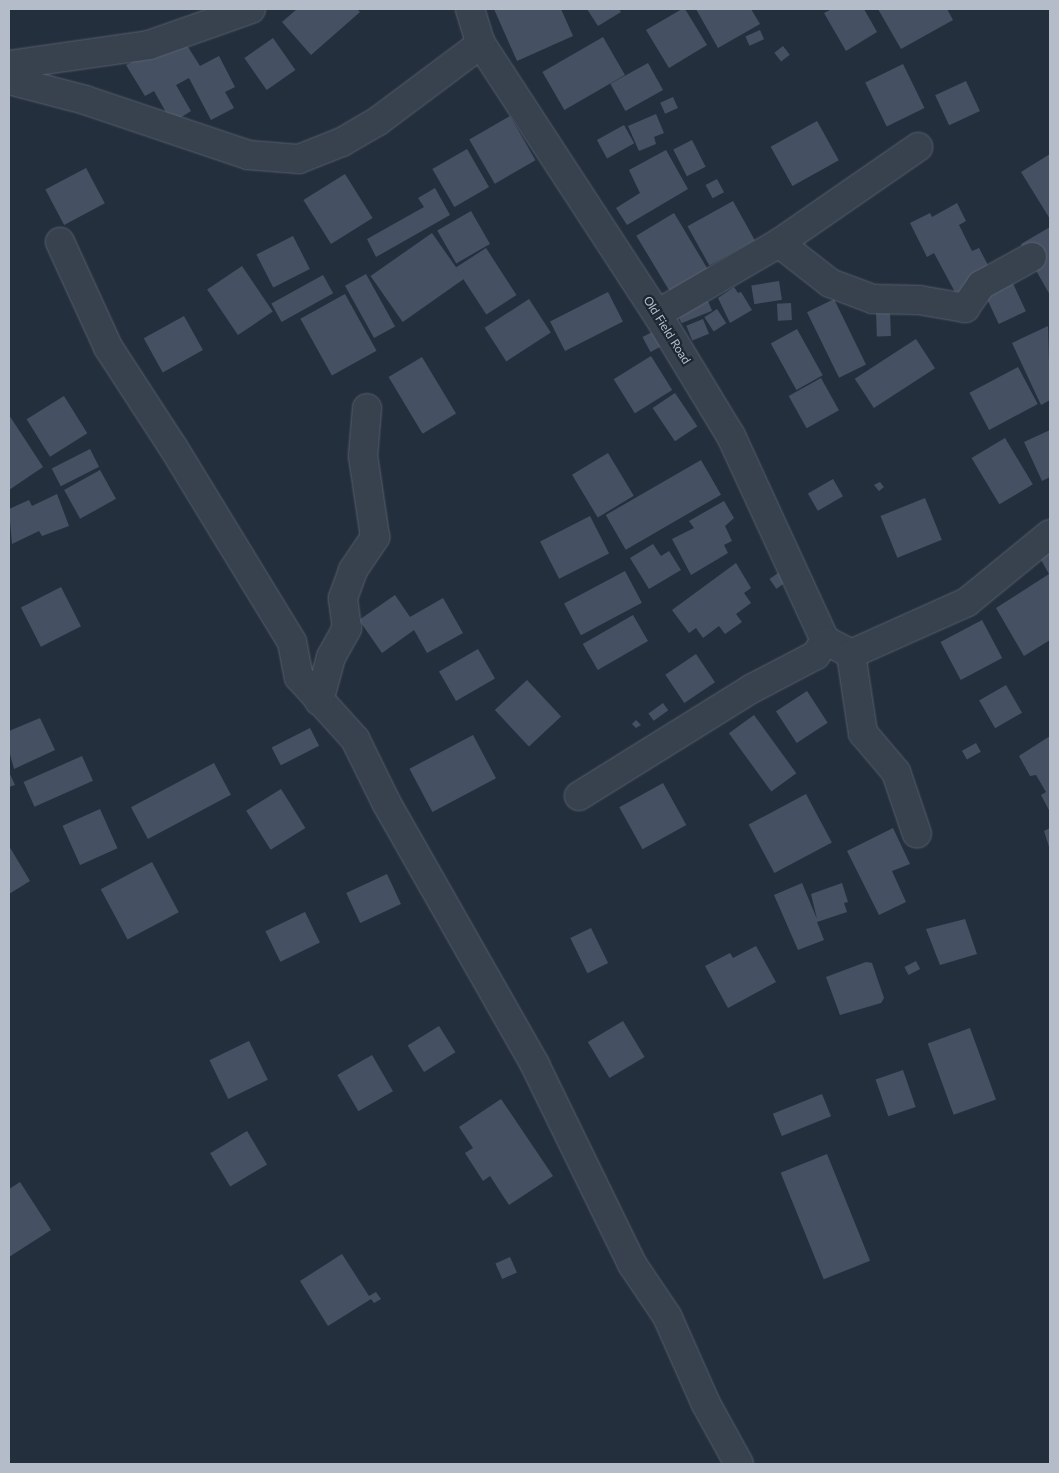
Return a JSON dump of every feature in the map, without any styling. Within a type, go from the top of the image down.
[{"type":"street","points":[[9,65],[148,44],[250,9]]},
{"type":"street","name":"Old Field Road","points":[[470,9],[481,44],[657,314],[731,436],[826,640]]},
{"type":"street","points":[[9,80],[85,100],[248,155],[299,158],[342,142],[378,121],[481,44]]},
{"type":"street","points":[[657,314],[779,243],[918,147]]},
{"type":"street","points":[[60,242],[108,348],[178,455],[292,642],[299,677],[355,740],[387,804],[502,1005],[583,1160],[632,1264],[668,1316],[706,1404],[739,1464]]},
{"type":"street","points":[[779,243],[830,283],[873,298],[918,300],[965,308],[981,285],[1032,257]]},
{"type":"street","points":[[319,701],[331,657],[347,628],[343,598],[353,570],[375,536],[363,456],[367,408]]},
{"type":"street","points":[[851,654],[967,602],[1050,534]]},
{"type":"street","points":[[579,796],[751,689],[816,655],[826,640],[851,654]]},
{"type":"street","points":[[851,654],[863,733],[896,772],[918,834]]},
{"type":"building","points":[[297,9],[357,9],[360,12],[311,55],[282,22]]},
{"type":"building","points":[[494,9],[561,9],[573,36],[517,61]]},
{"type":"building","points":[[587,9],[619,9],[621,12],[598,26]]},
{"type":"building","points":[[685,9],[707,45],[669,68],[646,30]]},
{"type":"building","points":[[696,9],[751,9],[760,24],[718,48]]},
{"type":"building","points":[[832,9],[864,9],[877,32],[846,51],[824,13]]},
{"type":"building","points":[[878,9],[947,9],[953,20],[901,49]]},
{"type":"building","points":[[760,30],[764,39],[749,46],[745,37]]},
{"type":"building","points":[[603,37],[625,75],[564,110],[542,72]]},
{"type":"building","points":[[273,38],[295,70],[267,90],[244,58]]},
{"type":"building","points":[[183,39],[200,66],[219,56],[235,87],[225,92],[234,108],[211,120],[189,78],[176,85],[191,111],[172,123],[154,91],[145,96],[126,65]]},
{"type":"building","points":[[783,46],[790,55],[781,61],[774,53]]},
{"type":"building","points":[[648,63],[663,90],[625,111],[610,84]]},
{"type":"building","points":[[903,64],[924,108],[887,126],[865,82]]},
{"type":"building","points":[[966,81],[980,111],[949,125],[935,95]]},
{"type":"building","points":[[673,97],[678,108],[665,114],[660,103]]},
{"type":"building","points":[[656,114],[664,133],[654,137],[656,144],[639,151],[628,126]]},
{"type":"building","points":[[510,116],[536,160],[495,184],[469,140]]},
{"type":"building","points":[[817,121],[839,160],[792,186],[771,147]]},
{"type":"building","points":[[624,125],[634,143],[607,158],[597,140]]},
{"type":"building","points":[[692,140],[706,167],[687,176],[673,150]]},
{"type":"building","points":[[467,149],[489,187],[454,207],[432,169]]},
{"type":"building","points":[[666,150],[688,189],[627,225],[616,208],[640,193],[629,170]]},
{"type":"building","points":[[1050,154],[1050,219],[1021,172]]},
{"type":"building","points":[[86,168],[105,203],[64,225],[45,190]]},
{"type":"building","points":[[345,174],[373,218],[331,244],[303,200]]},
{"type":"building","points":[[717,179],[724,192],[713,198],[706,185]]},
{"type":"building","points":[[435,188],[450,215],[376,257],[367,239],[424,207],[418,198]]},
{"type":"building","points":[[733,201],[755,240],[709,266],[688,226]]},
{"type":"building","points":[[957,203],[966,221],[959,225],[972,251],[979,248],[989,267],[978,283],[956,294],[934,253],[927,257],[910,223],[930,213],[932,217]]},
{"type":"building","points":[[471,211],[490,244],[456,263],[437,230]]},
{"type":"building","points":[[674,213],[709,271],[671,294],[636,236]]},
{"type":"building","points":[[1050,227],[1050,295],[1021,244]]},
{"type":"building","points":[[432,233],[464,279],[403,322],[371,276]]},
{"type":"building","points":[[293,236],[310,269],[273,288],[256,255]]},
{"type":"building","points":[[486,248],[516,295],[486,315],[456,268]]},
{"type":"building","points":[[242,266],[273,312],[238,335],[207,289]]},
{"type":"building","points":[[366,274],[395,326],[374,338],[345,286]]},
{"type":"building","points":[[323,275],[333,293],[282,322],[271,304]]},
{"type":"building","points":[[1009,275],[1026,311],[999,324],[982,288]]},
{"type":"building","points":[[779,281],[782,300],[754,304],[751,285]]},
{"type":"building","points":[[734,287],[738,293],[741,292],[752,310],[730,323],[718,298]]},
{"type":"building","points":[[608,292],[623,321],[565,351],[550,322]]},
{"type":"building","points":[[345,294],[377,351],[332,376],[300,319]]},
{"type":"building","points":[[706,296],[712,311],[681,323],[675,308]]},
{"type":"building","points":[[529,299],[551,333],[506,361],[485,328]]},
{"type":"building","points":[[834,299],[866,365],[839,378],[807,312]]},
{"type":"building","points":[[791,303],[792,320],[778,321],[777,304]]},
{"type":"building","points":[[717,309],[726,323],[714,331],[704,317]]},
{"type":"building","points":[[876,311],[890,311],[891,336],[877,336]]},
{"type":"building","points":[[184,316],[203,350],[163,372],[144,338]]},
{"type":"building","points":[[703,319],[709,334],[692,341],[686,326]]},
{"type":"building","points":[[1048,326],[1050,400],[1041,405],[1012,343]]},
{"type":"building","points":[[797,329],[823,375],[796,390],[771,344]]},
{"type":"building","points":[[654,331],[662,346],[651,352],[643,337]]},
{"type":"building","points":[[916,339],[935,368],[874,408],[855,379]]},
{"type":"building","points":[[651,356],[672,390],[635,413],[614,379]]},
{"type":"building","points":[[422,357],[456,414],[423,434],[389,377]]},
{"type":"building","points":[[1018,367],[1038,404],[989,430],[969,393]]},
{"type":"building","points":[[821,378],[839,410],[807,428],[789,396]]},
{"type":"building","points":[[675,393],[697,426],[675,441],[653,408]]},
{"type":"building","points":[[64,396],[87,433],[50,457],[27,419]]},
{"type":"building","points":[[9,415],[43,467],[9,490]]},
{"type":"building","points":[[1050,430],[1050,477],[1042,481],[1024,442]]},
{"type":"building","points":[[1005,438],[1033,484],[999,504],[972,458]]},
{"type":"building","points":[[90,449],[99,467],[61,486],[52,469]]},
{"type":"building","points":[[608,453],[634,496],[598,517],[572,475]]},
{"type":"building","points":[[701,460],[721,495],[626,550],[606,515]]},
{"type":"building","points":[[100,470],[116,499],[80,519],[64,490]]},
{"type":"building","points":[[833,479],[843,496],[818,511],[808,494]]},
{"type":"building","points":[[880,482],[884,487],[879,491],[874,485]]},
{"type":"building","points":[[57,494],[69,526],[42,536],[39,531],[12,544],[9,509],[29,500],[32,506]]},
{"type":"building","points":[[925,498],[942,540],[897,558],[880,516]]},
{"type":"building","points":[[724,501],[734,518],[725,526],[732,541],[724,545],[728,553],[691,575],[672,539],[694,528],[689,521]]},
{"type":"building","points":[[590,516],[609,553],[559,579],[540,541]]},
{"type":"building","points":[[653,544],[661,556],[669,551],[681,570],[649,589],[630,558]]},
{"type":"building","points":[[1050,546],[1050,640],[1024,656],[996,608],[1049,574],[1037,553]]},
{"type":"building","points":[[736,563],[751,588],[744,593],[751,603],[736,614],[742,622],[725,634],[719,626],[703,638],[696,628],[689,633],[672,610]]},
{"type":"building","points":[[625,571],[642,603],[581,635],[564,603]]},
{"type":"building","points":[[781,571],[788,581],[776,589],[770,579]]},
{"type":"building","points":[[61,587],[81,626],[41,647],[21,607]]},
{"type":"building","points":[[395,595],[410,617],[443,598],[463,633],[427,653],[414,630],[382,653],[359,620]]},
{"type":"building","points":[[633,615],[648,641],[598,670],[583,644]]},
{"type":"building","points":[[982,620],[1002,658],[961,680],[941,642]]},
{"type":"building","points":[[478,649],[495,678],[456,701],[439,672]]},
{"type":"building","points":[[696,654],[715,682],[684,703],[665,675]]},
{"type":"building","points":[[527,680],[561,717],[529,747],[495,710]]},
{"type":"building","points":[[1006,685],[1022,713],[995,728],[979,700]]},
{"type":"building","points":[[807,691],[828,723],[797,743],[776,711]]},
{"type":"building","points":[[663,703],[668,710],[654,721],[648,714]]},
{"type":"building","points":[[754,715],[796,773],[771,791],[729,733]]},
{"type":"building","points":[[40,718],[55,750],[14,769],[9,750],[9,731]]},
{"type":"building","points":[[636,720],[641,725],[636,728],[632,724]]},
{"type":"building","points":[[310,728],[319,746],[281,765],[272,748]]},
{"type":"building","points":[[473,735],[496,778],[432,812],[409,769]]},
{"type":"building","points":[[1050,736],[1050,812],[1041,795],[1046,792],[1036,775],[1030,776],[1019,756]]},
{"type":"building","points":[[976,743],[981,752],[967,760],[962,751]]},
{"type":"building","points":[[82,756],[93,781],[35,807],[24,782]]},
{"type":"building","points":[[214,763],[231,795],[148,839],[131,807]]},
{"type":"building","points":[[9,772],[15,785],[9,787]]},
{"type":"building","points":[[663,783],[686,825],[643,849],[619,807]]},
{"type":"building","points":[[281,789],[305,828],[271,850],[246,811]]},
{"type":"building","points":[[806,794],[832,843],[774,873],[749,825]]},
{"type":"building","points":[[100,809],[117,848],[80,865],[63,826]]},
{"type":"building","points":[[893,828],[910,864],[892,871],[906,902],[879,915],[847,851]]},
{"type":"building","points":[[1050,828],[1050,850],[1044,831]]},
{"type":"building","points":[[9,846],[30,881],[9,894]]},
{"type":"building","points":[[152,862],[179,912],[128,940],[101,889]]},
{"type":"building","points":[[387,874],[401,904],[360,923],[346,893]]},
{"type":"building","points":[[802,883],[817,919],[811,894],[842,883],[848,902],[844,903],[847,912],[817,922],[824,940],[798,950],[774,895]]},
{"type":"building","points":[[305,912],[320,943],[280,962],[265,931]]},
{"type":"building","points":[[965,919],[977,954],[940,965],[926,929]]},
{"type":"building","points":[[591,928],[608,963],[587,973],[570,938]]},
{"type":"building","points":[[756,946],[776,982],[728,1008],[705,966],[730,953],[733,958]]},
{"type":"building","points":[[916,961],[920,969],[909,975],[904,967]]},
{"type":"building","points":[[866,962],[872,963],[884,998],[881,1003],[840,1015],[826,977]]},
{"type":"building","points":[[623,1021],[645,1057],[609,1078],[588,1042]]},
{"type":"building","points":[[439,1026],[455,1052],[424,1072],[408,1046]]},
{"type":"building","points":[[970,1028],[996,1099],[954,1115],[928,1043]]},
{"type":"building","points":[[249,1041],[268,1080],[228,1099],[209,1060]]},
{"type":"building","points":[[372,1055],[393,1091],[358,1111],[337,1075]]},
{"type":"building","points":[[903,1070],[916,1107],[888,1116],[876,1079]]},
{"type":"building","points":[[822,1094],[831,1116],[782,1136],[773,1114]]},
{"type":"building","points":[[501,1099],[553,1176],[509,1205],[490,1176],[483,1181],[465,1153],[473,1148],[459,1127]]},
{"type":"building","points":[[247,1131],[267,1164],[230,1187],[210,1153]]},
{"type":"building","points":[[827,1154],[870,1261],[824,1279],[781,1173]]},
{"type":"building","points":[[20,1182],[51,1230],[9,1257],[9,1189]]},
{"type":"building","points":[[342,1254],[369,1296],[376,1292],[381,1299],[374,1303],[371,1299],[328,1326],[300,1281]]},
{"type":"building","points":[[510,1257],[517,1273],[502,1279],[495,1264]]}]
